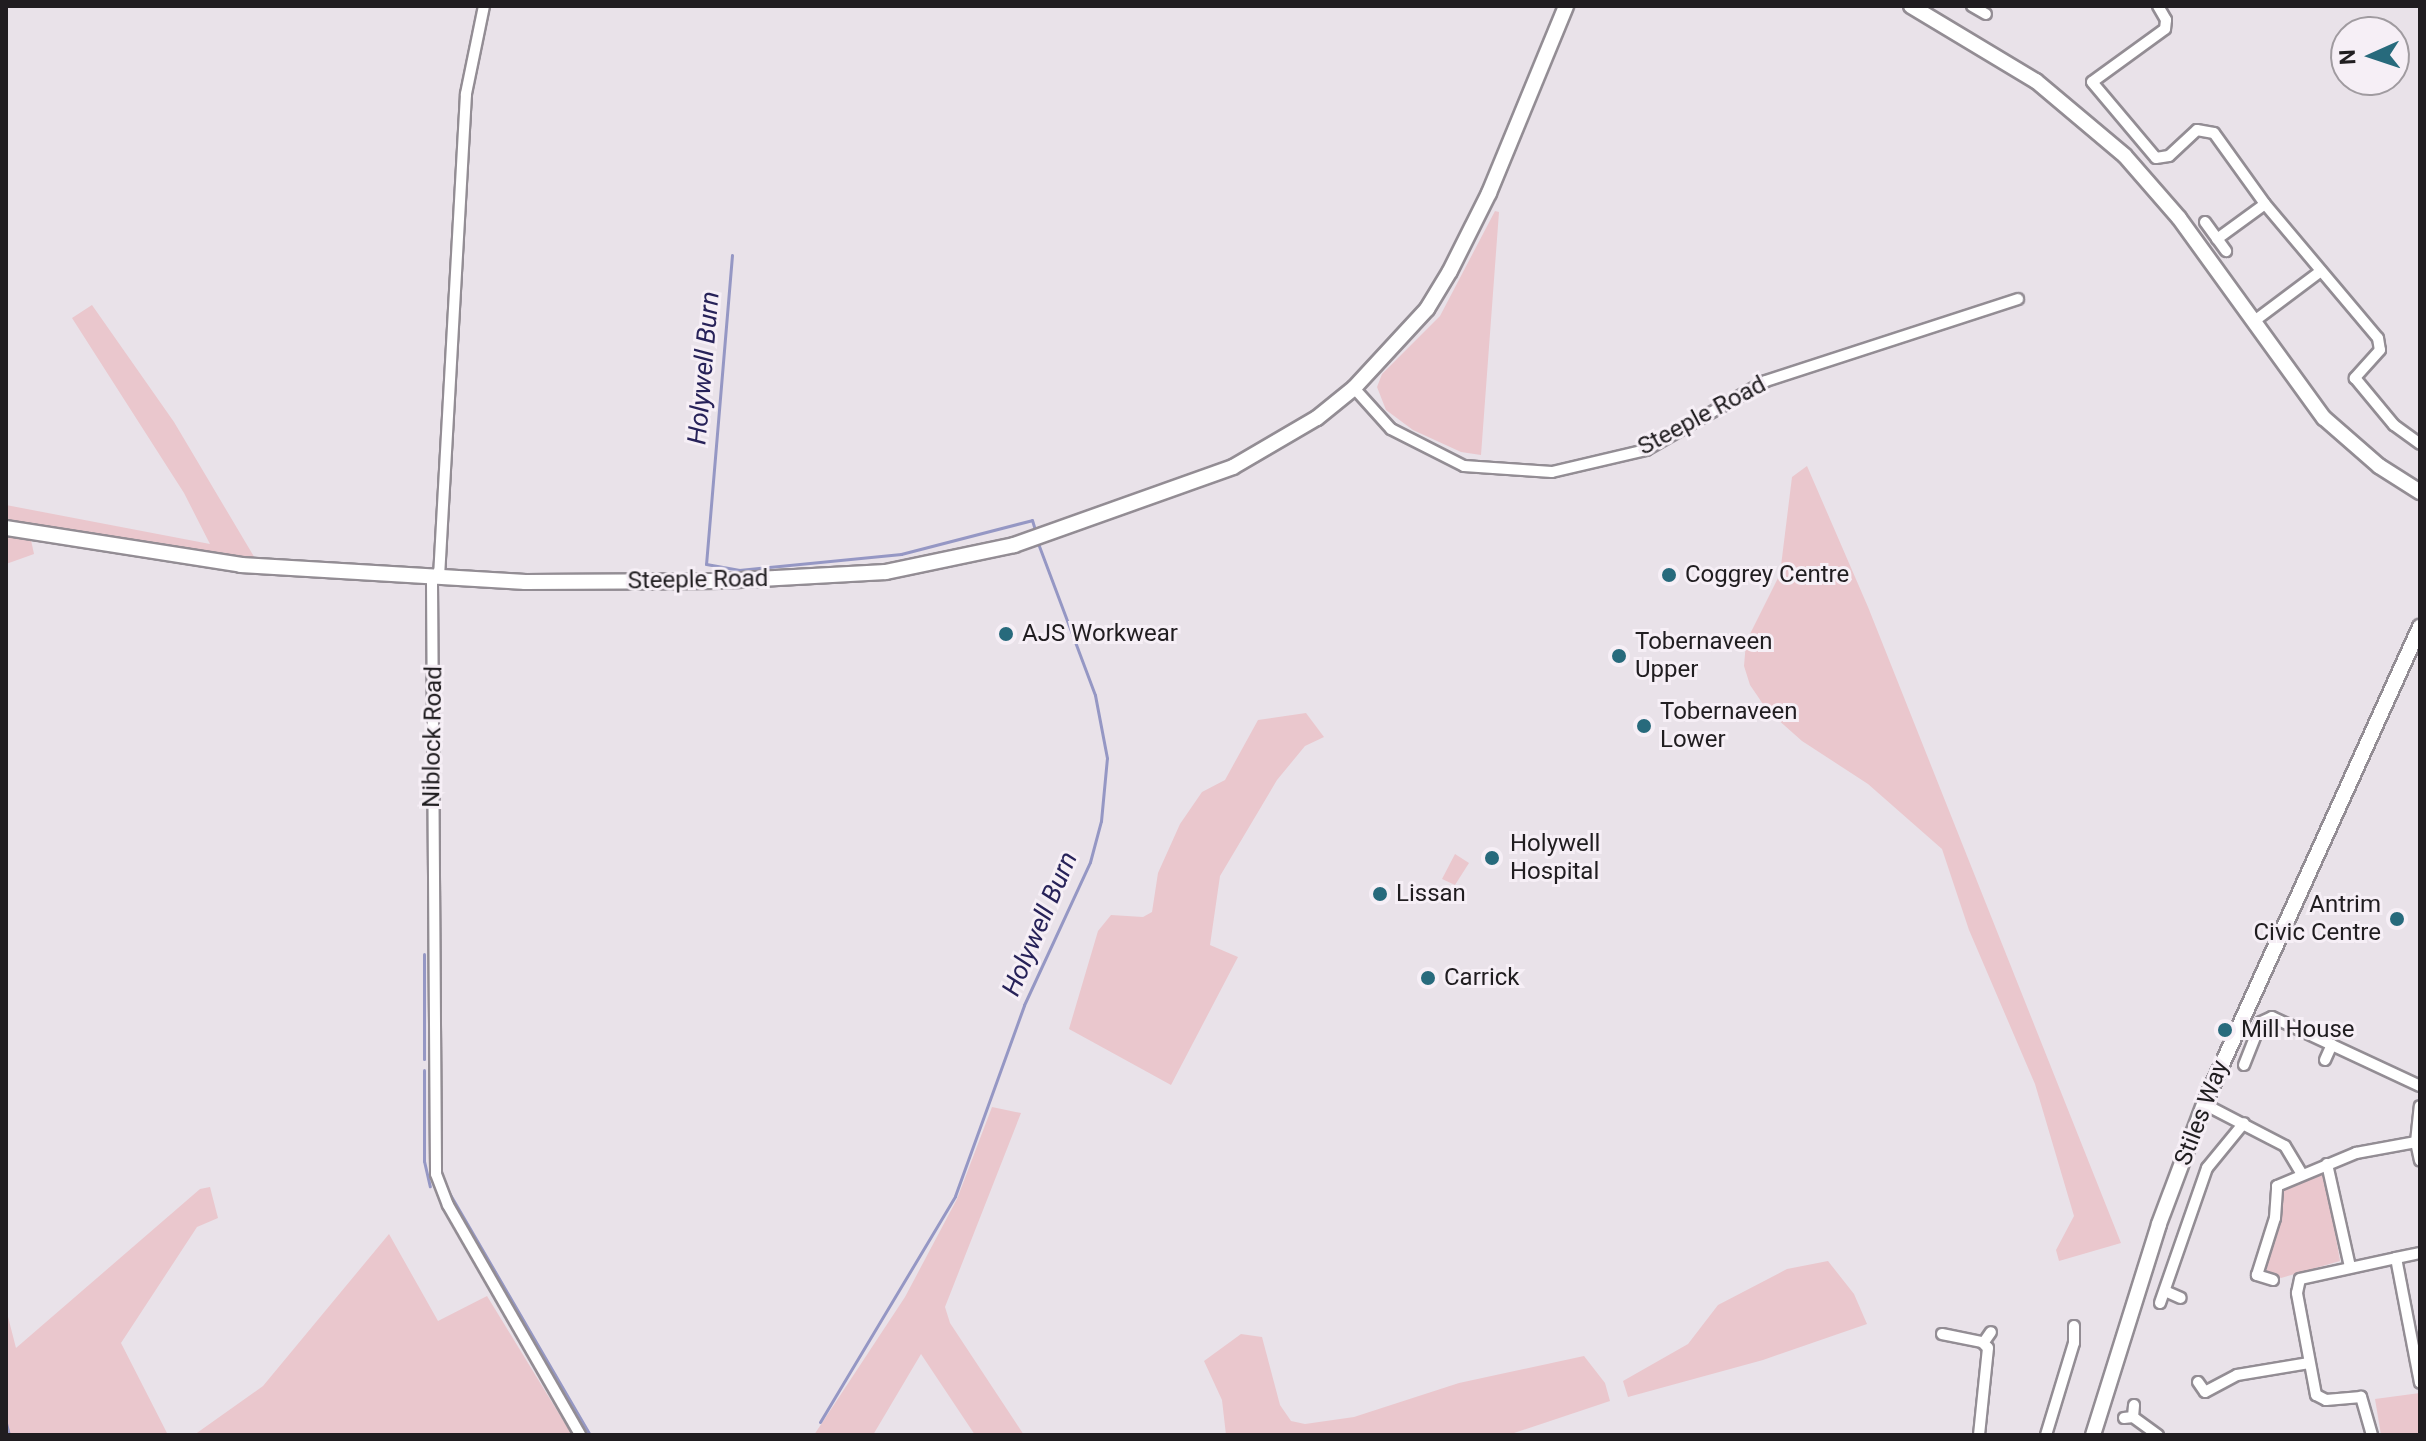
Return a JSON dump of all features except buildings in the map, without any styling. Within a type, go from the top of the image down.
[{"type":"street","name":"Niblock Road","points":[[484,6],[466,94],[435,577],[431,838],[436,1174],[448,1205],[580,1435]]},
{"type":"street","name":"Steeple Road","points":[[6,528],[241,565],[435,577],[610,582],[842,575],[932,566],[1035,538],[1233,467],[1306,425],[1354,388],[1427,309],[1450,271],[1489,193],[1566,6]]},
{"type":"street","points":[[1911,6],[2018,68],[2083,118],[2179,218],[2324,418],[2416,489]]},
{"type":"street","points":[[1975,6],[1986,14]]},
{"type":"street","points":[[2158,6],[2166,20],[2165,29],[2092,82],[2156,158],[2169,156],[2197,130],[2212,131],[2265,204],[2381,343],[2356,372],[2356,381],[2394,425],[2420,444]]},
{"type":"street","points":[[2217,239],[2265,204]]},
{"type":"street","points":[[2205,222],[2226,251]]},
{"type":"street","points":[[2253,322],[2321,271]]},
{"type":"street","name":"Steeple Road","points":[[1354,388],[1391,429],[1464,466],[1552,472],[1646,450],[1766,381],[2018,299]]},
{"type":"street","name":"Stiles Way","points":[[2093,1435],[2159,1224],[2204,1104],[2420,627]]},
{"type":"street","points":[[2244,1065],[2267,1017],[2420,1086]]},
{"type":"street","points":[[2325,1060],[2332,1044]]},
{"type":"street","points":[[2204,1104],[2289,1149],[2301,1173]]},
{"type":"street","points":[[2420,1106],[2416,1142],[2420,1161]]},
{"type":"street","points":[[2160,1303],[2207,1168],[2244,1123]]},
{"type":"street","points":[[2273,1280],[2257,1275],[2275,1218],[2275,1190],[2301,1173],[2327,1164],[2416,1142]]},
{"type":"street","points":[[2327,1164],[2350,1267]]},
{"type":"street","points":[[2372,1435],[2364,1399],[2318,1398],[2309,1363],[2298,1281],[2420,1253]]},
{"type":"street","points":[[2396,1258],[2416,1342],[2420,1383]]},
{"type":"street","points":[[2165,1291],[2181,1298]]},
{"type":"street","points":[[2046,1435],[2074,1343],[2074,1326]]},
{"type":"street","points":[[1979,1435],[1988,1372],[1984,1342],[1991,1332]]},
{"type":"street","points":[[1942,1334],[1984,1342]]},
{"type":"street","points":[[1956,1349],[1958,1337]]},
{"type":"street","points":[[2198,1382],[2205,1392],[2237,1375],[2309,1363]]},
{"type":"street","points":[[2131,1413],[2158,1435]]},
{"type":"shaded area","points":[[1495,211],[1499,212],[1481,455],[1461,452],[1413,430],[1386,410],[1377,387],[1382,374],[1440,316]]},
{"type":"shaded area","points":[[92,305],[174,422],[256,560],[6,521],[6,505],[210,544],[184,493],[72,318]]},
{"type":"shaded area","points":[[1807,466],[1868,607],[2121,1243],[2059,1261],[2056,1250],[2074,1216],[2035,1084],[1969,930],[1942,849],[1868,784],[1802,741],[1767,710],[1750,685],[1744,666],[1746,642],[1780,574],[1792,477]]},
{"type":"shaded area","points":[[6,536],[31,540],[34,554],[6,564]]},
{"type":"shaded area","points":[[1306,713],[1324,737],[1305,746],[1277,780],[1220,876],[1210,945],[1238,957],[1171,1085],[1069,1029],[1098,931],[1111,915],[1143,917],[1152,912],[1158,873],[1180,824],[1202,792],[1225,780],[1258,720]]},
{"type":"shaded area","points":[[1455,854],[1469,863],[1455,885],[1442,879]]},
{"type":"shaded area","points":[[992,1107],[1021,1113],[945,1307],[950,1323],[1024,1435],[975,1435],[921,1354],[873,1435],[814,1435],[905,1297],[957,1199]]},
{"type":"shaded area","points":[[2320,1173],[2325,1174],[2340,1261],[2281,1278],[2267,1271],[2265,1263],[2282,1214],[2278,1191]]},
{"type":"shaded area","points":[[210,1187],[218,1218],[197,1227],[121,1343],[168,1435],[6,1434],[6,1309],[16,1348],[200,1189]]},
{"type":"shaded area","points":[[389,1234],[438,1321],[487,1296],[572,1435],[194,1435],[263,1386]]},
{"type":"shaded area","points":[[1828,1261],[1854,1294],[1867,1324],[1763,1360],[1628,1397],[1623,1381],[1688,1344],[1718,1305],[1787,1269]]},
{"type":"shaded area","points":[[1241,1334],[1262,1337],[1280,1405],[1291,1421],[1305,1424],[1354,1417],[1459,1383],[1584,1356],[1605,1383],[1610,1401],[1508,1435],[1226,1435],[1222,1400],[1204,1361]]},
{"type":"shaded area","points":[[2420,1393],[2420,1435],[2381,1435],[2375,1399]]},
{"type":"waterway","name":"Holywell Burn","points":[[732,255],[706,564],[739,570],[901,554],[1032,520],[1036,533]]},
{"type":"waterway","name":"Holywell Burn","points":[[820,1422],[955,1196],[1024,1005],[1090,862],[1101,821],[1107,758],[1095,695],[1037,541]]},
{"type":"waterway","points":[[424,954],[424,1059]]},
{"type":"waterway","points":[[424,1070],[424,1161],[430,1186]]},
{"type":"waterway","points":[[448,1191],[590,1435]]},
{"type":"waterway","points":[[6,1423],[9,1435]]},
{"type":"place","name":"Coggrey Centre","points":[[1669,575]]},
{"type":"place","name":"AJS Workwear","points":[[1006,634]]},
{"type":"place","name":"Tobernaveen Upper","points":[[1619,656]]},
{"type":"place","name":"Tobernaveen Lower","points":[[1644,726]]},
{"type":"place","name":"Holywell Hospital","points":[[1492,858]]},
{"type":"place","name":"Lissan","points":[[1380,894]]},
{"type":"place","name":"Antrim Civic Centre","points":[[2397,919]]},
{"type":"place","name":"Carrick","points":[[1428,978]]},
{"type":"place","name":"Mill House","points":[[2225,1030]]}]
